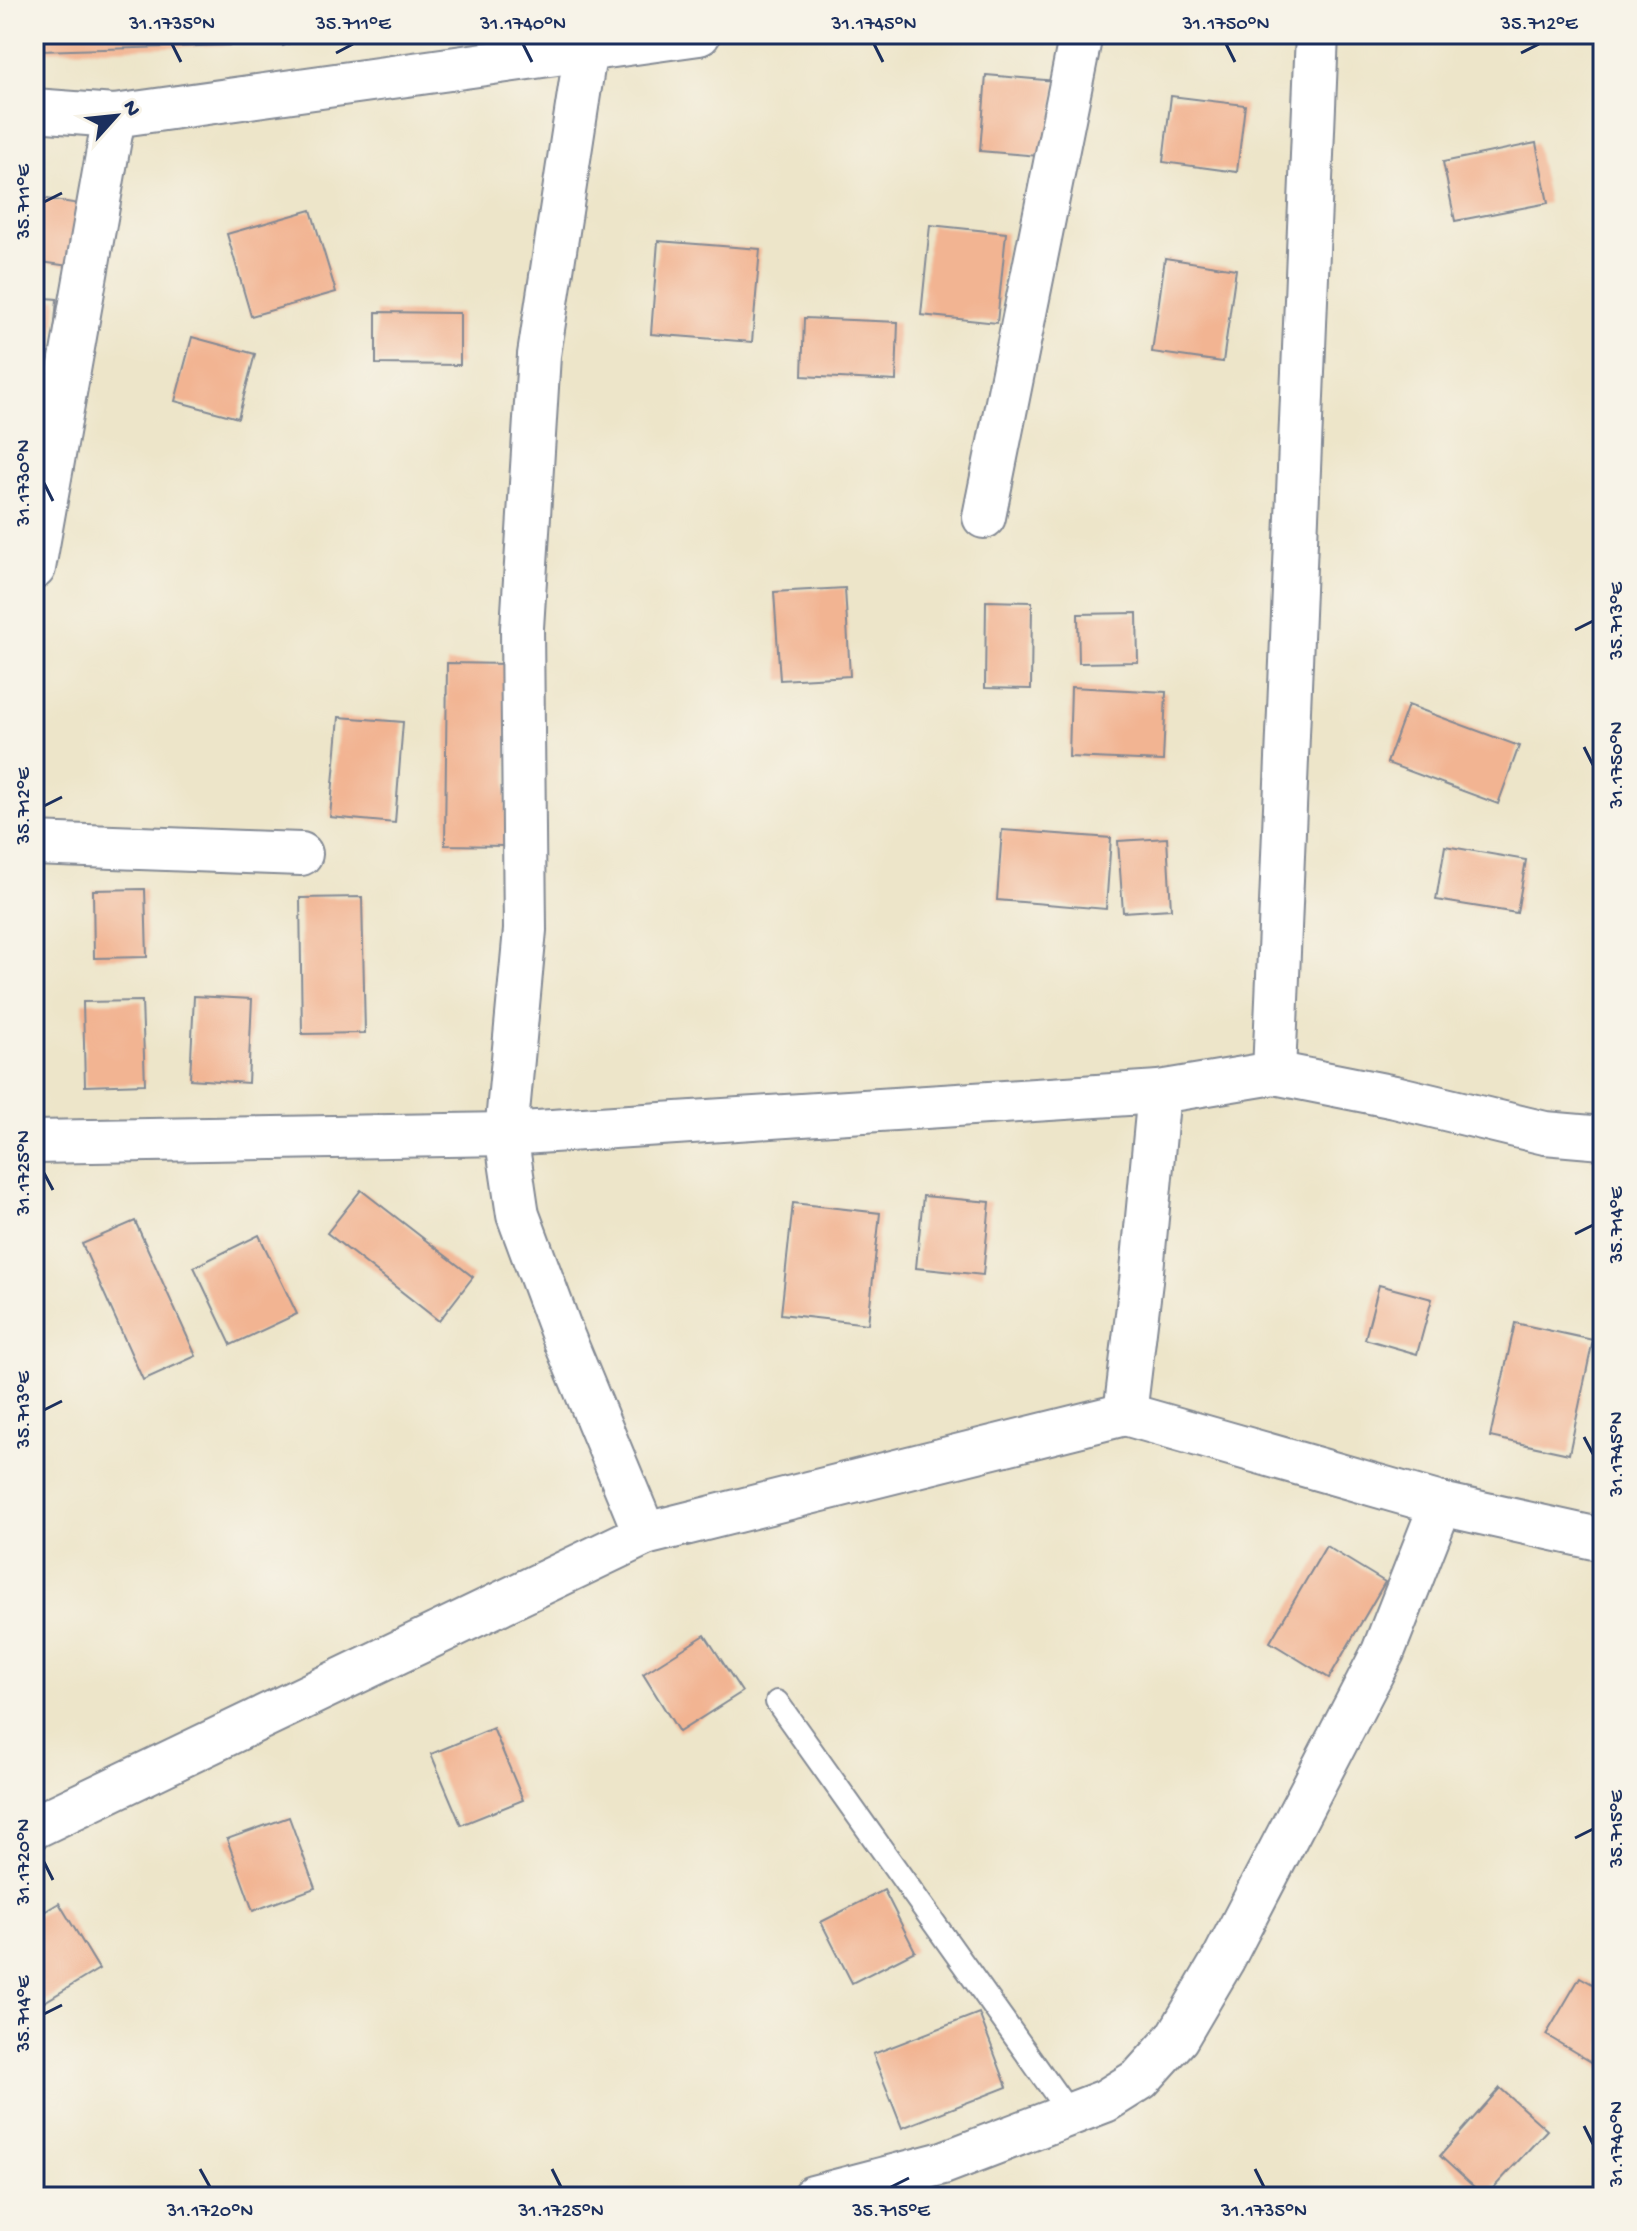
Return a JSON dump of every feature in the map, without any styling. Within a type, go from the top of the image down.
[{"type":"street","points":[[34,110],[114,116],[585,41],[699,34]]},
{"type":"street","points":[[984,517],[1081,34]]},
{"type":"street","points":[[1274,1073],[1317,34]]},
{"type":"street","points":[[585,41],[539,355],[522,628],[525,930],[506,1134],[518,1215],[563,1336],[645,1534]]},
{"type":"street","points":[[34,568],[114,116]]},
{"type":"street","points":[[34,844],[301,854]]},
{"type":"street","points":[[34,1142],[506,1134],[1159,1092],[1274,1073],[1395,1097],[1545,1133],[1603,1138]]},
{"type":"street","points":[[1125,1414],[1159,1092]]},
{"type":"street","points":[[34,1827],[645,1534],[1125,1414],[1441,1504],[1603,1540]]},
{"type":"street","points":[[813,2197],[943,2163],[1105,2101],[1140,2079],[1177,2038],[1224,1958],[1383,1652],[1441,1504]]},
{"type":"lane","points":[[777,1702],[1070,2114]]},
{"type":"building","points":[[40,34],[230,34],[231,45],[40,51]]},
{"type":"building","points":[[278,34],[311,34],[283,46]]},
{"type":"building","points":[[986,75],[1056,81],[1050,157],[980,151]]},
{"type":"building","points":[[1171,96],[1245,105],[1237,172],[1163,162]]},
{"type":"building","points":[[1536,143],[1548,203],[1455,221],[1443,162]]},
{"type":"building","points":[[34,197],[93,206],[83,268],[34,261]]},
{"type":"building","points":[[311,210],[336,292],[251,316],[227,234]]},
{"type":"building","points":[[930,225],[1006,233],[997,323],[921,315]]},
{"type":"building","points":[[658,241],[760,249],[752,342],[651,334]]},
{"type":"building","points":[[1165,258],[1236,269],[1223,362],[1152,352]]},
{"type":"building","points":[[34,297],[57,299],[51,368],[34,366]]},
{"type":"building","points":[[376,312],[460,313],[460,365],[376,364]]},
{"type":"building","points":[[804,318],[898,322],[896,381],[802,376]]},
{"type":"building","points":[[192,337],[255,354],[238,418],[175,401]]},
{"type":"building","points":[[845,588],[850,676],[780,680],[774,592]]},
{"type":"building","points":[[986,601],[1032,602],[1031,689],[985,688]]},
{"type":"building","points":[[1137,613],[1138,662],[1079,663],[1078,614]]},
{"type":"building","points":[[447,663],[508,664],[506,846],[445,845]]},
{"type":"building","points":[[1071,687],[1166,692],[1163,761],[1069,757]]},
{"type":"building","points":[[1408,705],[1519,746],[1498,804],[1387,763]]},
{"type":"building","points":[[339,717],[403,722],[395,823],[330,817]]},
{"type":"building","points":[[1002,830],[1111,838],[1106,909],[997,900]]},
{"type":"building","points":[[1167,838],[1171,909],[1123,912],[1118,841]]},
{"type":"building","points":[[1445,846],[1526,860],[1517,913],[1436,900]]},
{"type":"building","points":[[145,889],[147,957],[94,958],[93,890]]},
{"type":"building","points":[[362,897],[365,1033],[302,1034],[300,898]]},
{"type":"building","points":[[194,996],[252,999],[248,1083],[190,1079]]},
{"type":"building","points":[[142,1001],[145,1084],[85,1086],[83,1002]]},
{"type":"building","points":[[361,1190],[473,1277],[439,1321],[327,1233]]},
{"type":"building","points":[[923,1196],[990,1202],[983,1275],[916,1268]]},
{"type":"building","points":[[793,1203],[880,1213],[868,1324],[781,1314]]},
{"type":"building","points":[[135,1221],[196,1356],[143,1380],[82,1244]]},
{"type":"building","points":[[259,1235],[297,1314],[231,1345],[194,1267]]},
{"type":"building","points":[[1379,1285],[1432,1299],[1417,1354],[1365,1339]]},
{"type":"building","points":[[1515,1323],[1593,1340],[1569,1454],[1490,1437]]},
{"type":"building","points":[[1326,1546],[1385,1582],[1329,1678],[1270,1642]]},
{"type":"building","points":[[705,1635],[742,1692],[679,1732],[643,1674]]},
{"type":"building","points":[[493,1728],[523,1800],[461,1825],[431,1754]]},
{"type":"building","points":[[289,1817],[315,1888],[253,1911],[227,1839]]},
{"type":"building","points":[[884,1890],[915,1951],[852,1983],[821,1922]]},
{"type":"building","points":[[59,1903],[99,1969],[36,2007],[34,1918]]},
{"type":"building","points":[[1580,1977],[1603,1990],[1603,2069],[1546,2035]]},
{"type":"building","points":[[979,2013],[1007,2087],[902,2128],[873,2054]]},
{"type":"building","points":[[1500,2088],[1547,2130],[1485,2197],[1440,2156]]}]
